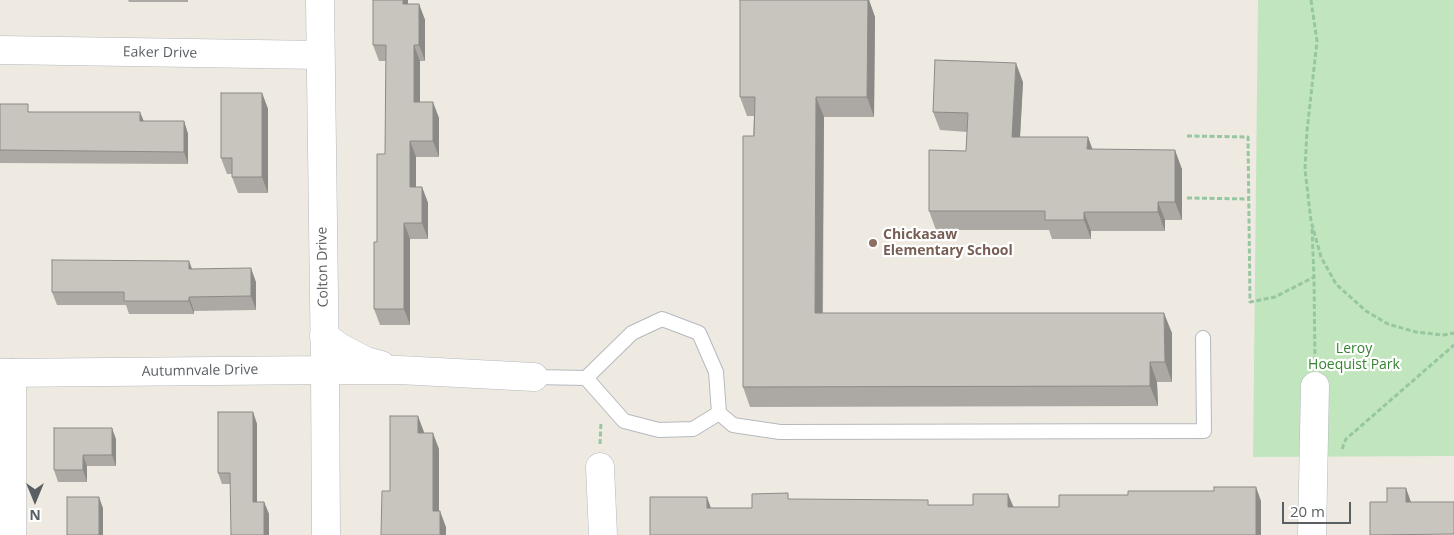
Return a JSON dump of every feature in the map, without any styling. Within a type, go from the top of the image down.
[{"type":"street","name":"Colton Drive","points":[[320,0],[326,535]]},
{"type":"street","name":"Eaker Drive","points":[[0,50],[320,55]]},
{"type":"street","name":"Autumnvale Drive","points":[[324,336],[341,348],[366,361],[399,370]]},
{"type":"street","name":"Autumnvale Drive","points":[[6,373],[399,370],[534,376]]},
{"type":"street","points":[[6,373],[12,535]]},
{"type":"street","points":[[1312,535],[1315,386]]},
{"type":"street","points":[[600,467],[603,535]]},
{"type":"lane","points":[[534,376],[586,378],[632,333],[662,319],[699,333],[716,372],[719,413],[733,425],[780,432],[1204,431],[1203,338]]},
{"type":"lane","points":[[586,378],[624,422],[658,430],[693,429],[719,413]]},
{"type":"path","points":[[1311,0],[1316,41],[1305,169],[1311,221],[1314,277],[1315,386]]},
{"type":"path","points":[[1187,136],[1248,137],[1250,302],[1275,297],[1314,277]]},
{"type":"path","points":[[1187,198],[1249,199]]},
{"type":"path","points":[[1311,221],[1321,258],[1336,284],[1366,311],[1388,324],[1416,332],[1454,334]]},
{"type":"path","points":[[1342,450],[1346,439],[1454,345]]},
{"type":"path","points":[[600,467],[601,421]]},
{"type":"green space","name":"Leroy Hoequist Park","points":[[1258,0],[1454,0],[1454,456],[1253,457]]},
{"type":"building","points":[[373,0],[403,0],[403,4],[419,4],[419,45],[414,45],[414,102],[433,102],[433,141],[410,141],[410,187],[422,187],[422,223],[404,223],[404,309],[374,309],[374,242],[377,242],[377,154],[385,154],[386,45],[373,45]]},
{"type":"building","points":[[740,0],[868,0],[867,97],[816,97],[815,313],[1164,313],[1165,362],[1150,362],[1150,386],[743,387],[743,136],[754,136],[755,97],[740,97]]},
{"type":"building","points":[[935,60],[1016,63],[1012,137],[1088,137],[1087,149],[1175,150],[1175,202],[1158,202],[1158,212],[1084,212],[1084,220],[1045,220],[1045,211],[929,211],[929,150],[966,151],[968,113],[933,112]]},
{"type":"building","points":[[221,93],[262,93],[262,177],[232,177],[232,158],[221,158]]},
{"type":"building","points":[[0,104],[28,104],[28,112],[140,112],[140,121],[184,121],[184,152],[0,150]]},
{"type":"building","points":[[52,260],[189,261],[189,269],[251,268],[251,296],[189,297],[189,301],[124,301],[124,292],[52,292]]},
{"type":"building","points":[[218,412],[253,412],[253,502],[264,502],[264,535],[231,535],[230,473],[218,473]]},
{"type":"building","points":[[390,416],[418,416],[418,433],[433,433],[433,511],[440,511],[440,535],[381,535],[382,491],[390,491]]},
{"type":"building","points":[[54,428],[112,428],[112,455],[83,455],[83,470],[54,470]]},
{"type":"building","points":[[1214,487],[1256,487],[1256,535],[650,535],[650,497],[707,497],[707,508],[752,508],[752,494],[788,493],[788,499],[928,500],[928,505],[973,505],[973,494],[1008,494],[1008,507],[1059,507],[1059,495],[1128,495],[1128,491],[1214,491]]},
{"type":"building","points":[[1387,488],[1406,488],[1406,502],[1454,502],[1454,534],[1370,535],[1370,502],[1387,502]]},
{"type":"building","points":[[67,497],[99,497],[99,535],[67,535]]},
{"type":"place","name":"Chickasaw Elementary School","points":[[873,243]]}]
